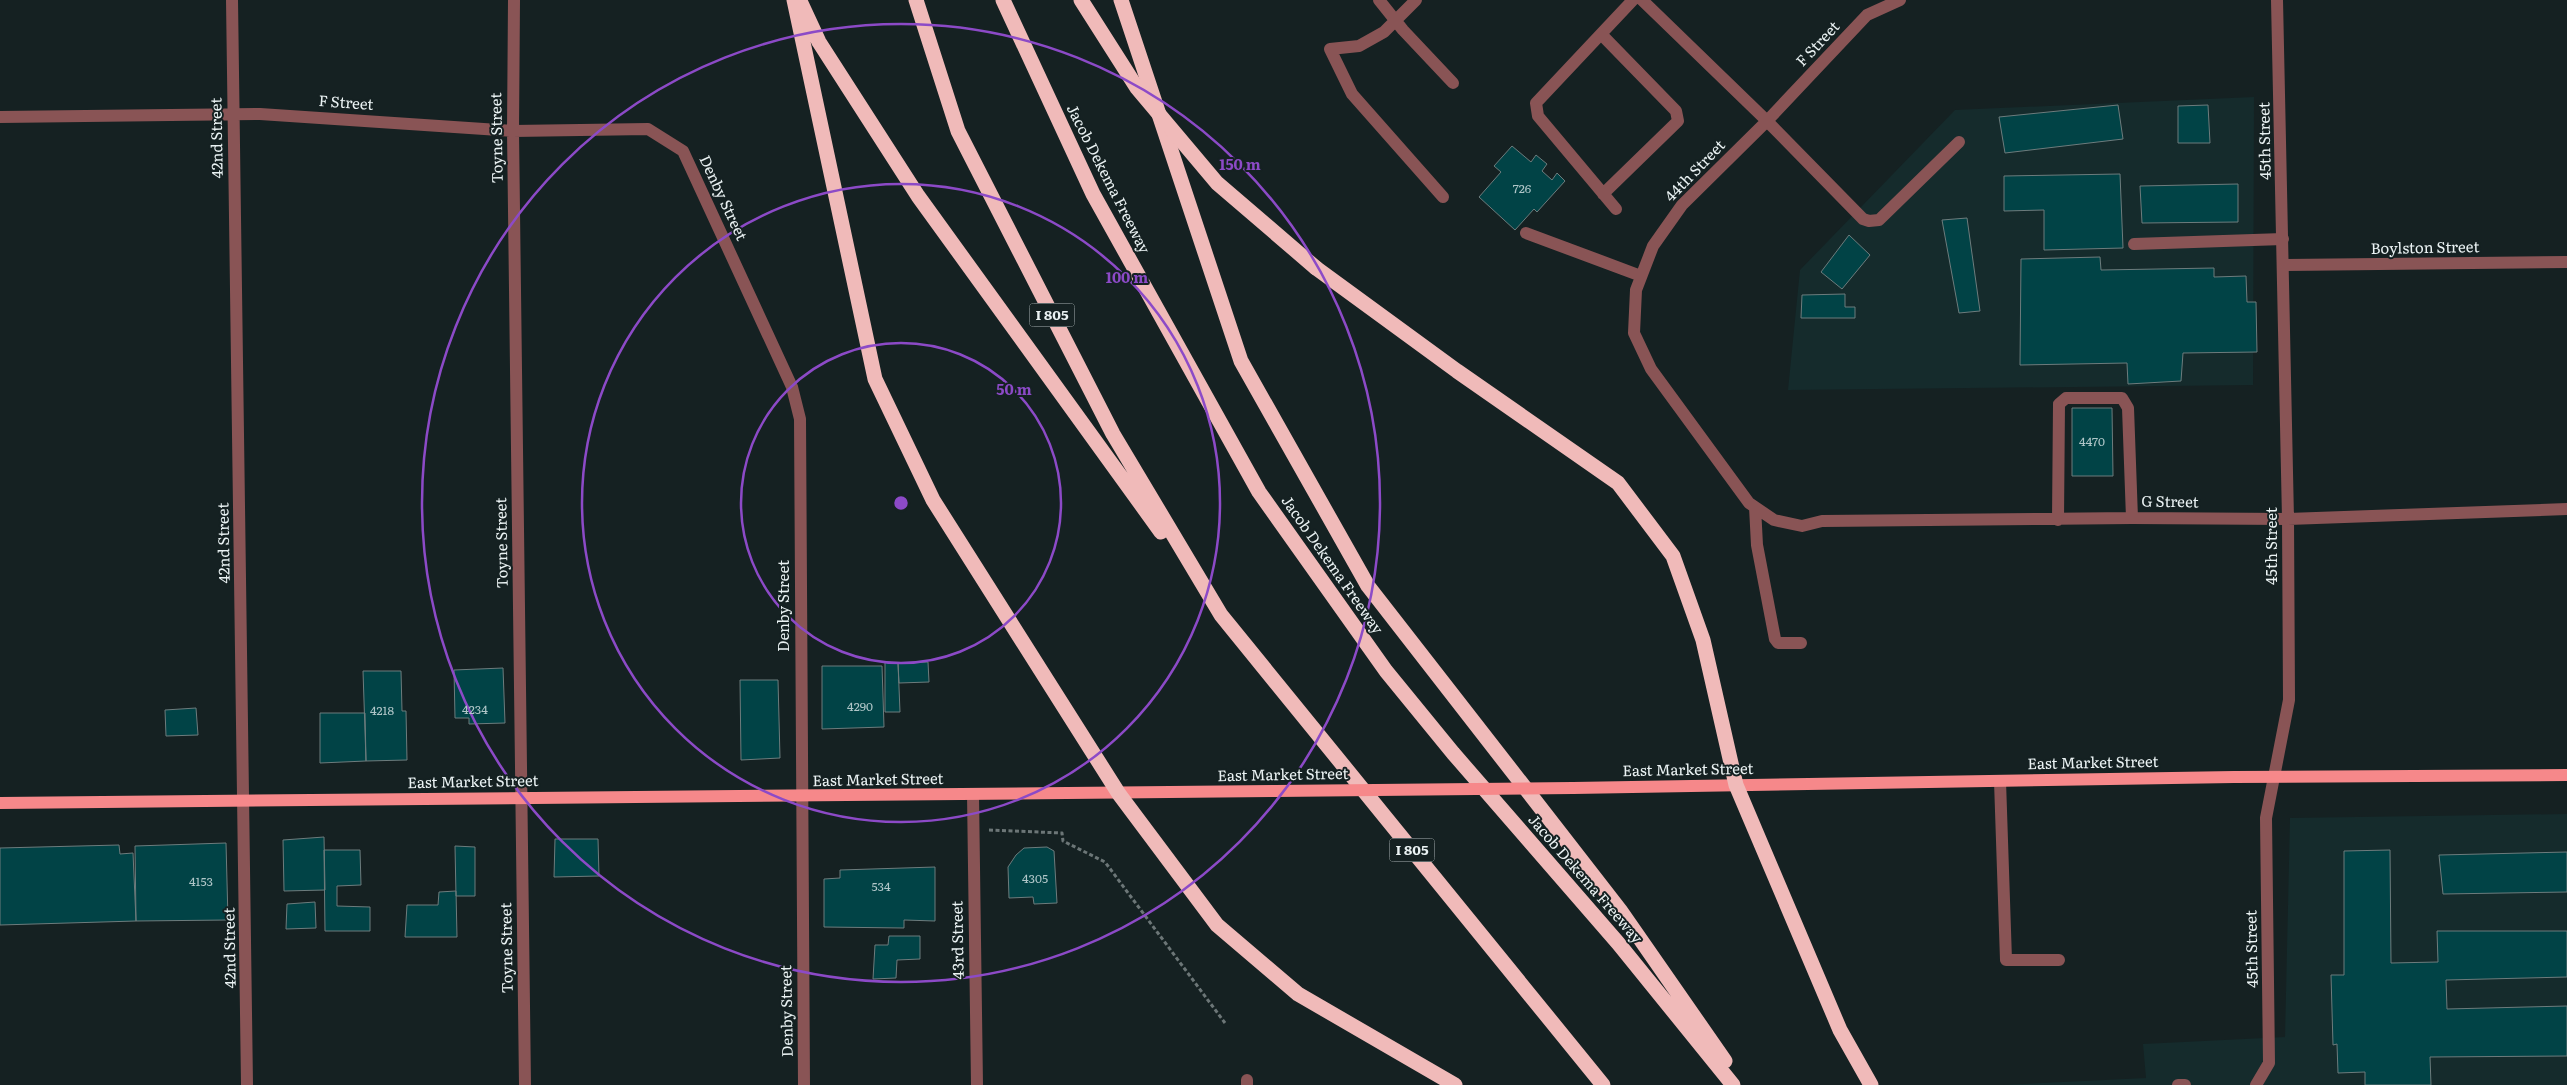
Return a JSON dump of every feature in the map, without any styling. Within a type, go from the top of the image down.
[{"type":"highway","points":[[794,0],[823,143],[875,379],[933,500],[1119,794],[1217,925],[1298,994],[1455,1085]]},
{"type":"highway","points":[[800,0],[818,42],[918,196],[1221,615]]},
{"type":"highway","name":"I 805","points":[[916,0],[958,131],[1113,434],[1221,615],[1603,1085]]},
{"type":"highway","name":"Jacob Dekema Freeway","points":[[1003,0],[1093,194],[1259,492],[1386,672],[1453,753],[1618,943],[1732,1085]]},
{"type":"highway","points":[[1081,0],[1137,88],[1217,183],[1316,268],[1457,371],[1618,483],[1673,556],[1703,640],[1736,785],[1840,1030],[1871,1085]]},
{"type":"highway","points":[[1121,0],[1241,361],[1368,586],[1620,910],[1741,1085]]},
{"type":"main road","name":"East Market Street","points":[[0,803],[1119,794],[2274,777],[2567,775]]},
{"type":"street","name":"42nd Street","points":[[232,0],[247,1085]]},
{"type":"street","name":"Toyne Street","points":[[514,0],[513,131],[525,1085]]},
{"type":"street","points":[[1379,0],[1453,83]]},
{"type":"street","points":[[1416,0],[1384,32],[1360,46],[1330,49],[1352,94],[1443,197]]},
{"type":"street","points":[[1616,209],[1538,116],[1536,103],[1633,0]]},
{"type":"street","points":[[1642,0],[1767,121],[1863,220],[1869,222],[1879,220],[1959,142]]},
{"type":"street","name":"F Street","points":[[1767,121],[1867,15],[1900,0]]},
{"type":"street","name":"45th Street","points":[[2256,1085],[2269,1063],[2266,818],[2289,700],[2284,265],[2277,0]]},
{"type":"street","points":[[1601,34],[1676,111],[1678,121],[1603,194]]},
{"type":"street","name":"F Street","points":[[0,116],[260,114],[513,131],[648,129],[683,151]]},
{"type":"street","name":"44th Street","points":[[1767,121],[1682,205],[1653,246],[1636,290],[1634,333],[1651,369],[1749,503],[1774,520]]},
{"type":"street","name":"Denby Street","points":[[683,151],[792,387],[800,419],[800,797],[804,1085]]},
{"type":"street","points":[[1526,234],[1641,276]]},
{"type":"street","points":[[2134,244],[2283,239]]},
{"type":"street","name":"Boylston Street","points":[[2284,265],[2567,262]]},
{"type":"street","points":[[2058,520],[2059,404],[2066,398],[2122,398],[2128,408],[2132,518]]},
{"type":"street","points":[[1756,507],[1757,545],[1774,639],[1778,643],[1801,643]]},
{"type":"street","name":"G Street","points":[[1774,520],[1802,526],[1822,522],[2132,518],[2288,519],[2567,509]]},
{"type":"street","points":[[2000,781],[2006,960],[2059,960]]},
{"type":"street","name":"43rd Street","points":[[973,794],[977,1085]]},
{"type":"path","points":[[973,829],[1062,832],[1063,841],[1105,862],[1225,1023]]},
{"type":"shaded area","points":[[2254,97],[2253,385],[1788,390],[1800,270],[1955,110]]},
{"type":"shaded area","points":[[2567,814],[2567,1085],[2003,1085],[2146,1078],[2143,1044],[2285,1037],[2290,818]]},
{"type":"building","points":[[2118,105],[2123,139],[2005,153],[1999,117]]},
{"type":"building","points":[[2208,105],[2210,143],[2178,143],[2178,106]]},
{"type":"building","points":[[1512,146],[1531,162],[1536,155],[1547,164],[1542,171],[1552,180],[1557,173],[1565,181],[1537,212],[1534,209],[1515,230],[1479,197],[1501,172],[1494,166]]},
{"type":"building","points":[[2120,174],[2123,248],[2044,250],[2044,210],[2004,211],[2004,176]]},
{"type":"building","points":[[2238,184],[2238,222],[2142,223],[2140,186]]},
{"type":"building","points":[[1967,218],[1980,311],[1959,313],[1942,220]]},
{"type":"building","points":[[1849,235],[1870,255],[1842,289],[1821,272]]},
{"type":"building","points":[[2100,257],[2101,270],[2214,268],[2214,277],[2246,276],[2247,302],[2256,302],[2257,352],[2183,353],[2181,381],[2128,384],[2127,363],[2020,365],[2021,259]]},
{"type":"building","points":[[1845,294],[1845,307],[1855,307],[1855,318],[1801,318],[1802,295]]},
{"type":"building","points":[[2072,408],[2112,408],[2113,476],[2072,476]]},
{"type":"building","points":[[885,662],[898,663],[900,712],[885,712]]},
{"type":"building","points":[[928,662],[929,682],[899,683],[898,663]]},
{"type":"building","points":[[822,666],[882,666],[884,727],[822,729]]},
{"type":"building","points":[[503,668],[505,723],[469,724],[469,718],[455,718],[454,670]]},
{"type":"building","points":[[363,671],[401,671],[402,711],[406,711],[407,760],[366,761]]},
{"type":"building","points":[[740,680],[778,680],[780,758],[741,760]]},
{"type":"building","points":[[196,708],[198,735],[166,736],[165,710]]},
{"type":"building","points":[[320,713],[365,713],[366,761],[320,763]]},
{"type":"building","points":[[324,837],[325,890],[284,891],[283,840]]},
{"type":"building","points":[[555,839],[598,839],[599,876],[554,877]]},
{"type":"building","points":[[226,843],[228,920],[136,921],[135,846]]},
{"type":"building","points":[[119,845],[120,854],[133,853],[136,921],[0,925],[0,848]]},
{"type":"building","points":[[455,846],[475,847],[475,896],[456,896]]},
{"type":"building","points":[[1047,847],[1054,851],[1057,903],[1034,904],[1033,897],[1009,898],[1008,867],[1016,855],[1024,848]]},
{"type":"building","points":[[324,850],[360,850],[361,885],[337,886],[337,906],[370,907],[370,931],[325,931]]},
{"type":"building","points":[[2390,850],[2391,963],[2438,962],[2437,931],[2567,931],[2567,977],[2446,980],[2447,1009],[2567,1006],[2567,1056],[2430,1057],[2431,1085],[2365,1085],[2365,1072],[2338,1073],[2337,1044],[2333,1045],[2331,975],[2344,975],[2344,851]]},
{"type":"building","points":[[2567,852],[2567,892],[2443,894],[2439,855]]},
{"type":"building","points":[[935,867],[935,921],[904,920],[904,928],[824,927],[824,879],[840,878],[840,870]]},
{"type":"building","points":[[456,891],[457,937],[405,937],[407,905],[438,905],[439,892]]},
{"type":"building","points":[[315,902],[316,928],[286,929],[287,904]]},
{"type":"building","points":[[889,936],[920,936],[920,959],[897,960],[896,978],[873,979],[875,945],[888,945]]}]
